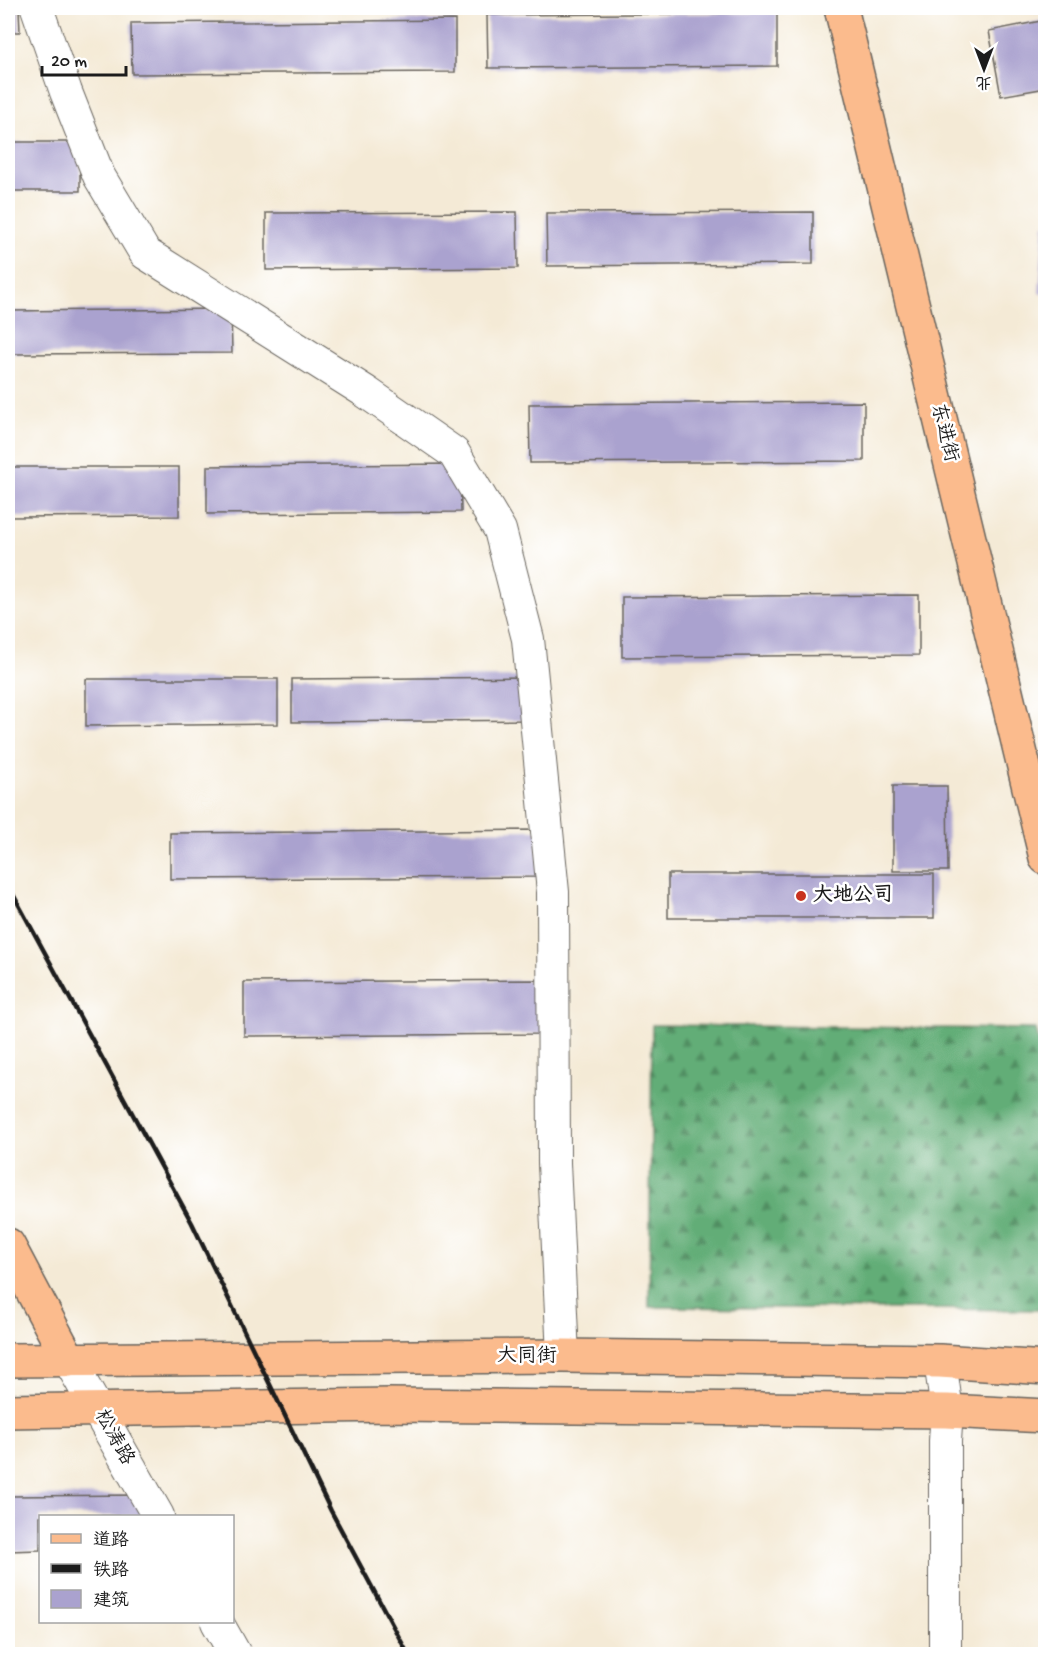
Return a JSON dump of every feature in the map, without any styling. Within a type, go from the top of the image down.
[{"type":"main road","name":"东进街","points":[[841,8],[1046,858]]},
{"type":"main road","points":[[8,1245],[69,1360]]},
{"type":"main road","name":"大同街","points":[[8,1360],[563,1356],[940,1361],[1046,1368]]},
{"type":"main road","points":[[8,1411],[401,1406],[947,1411],[1046,1416]]},
{"type":"street","points":[[37,8],[66,92],[99,176],[145,253],[366,392],[454,453],[500,530],[528,639],[553,892],[555,1163],[563,1356]]},
{"type":"street","name":"松涛路","points":[[69,1360],[157,1515]]},
{"type":"street","points":[[940,1361],[947,1411],[945,1654]]},
{"type":"street","points":[[218,1623],[236,1654]]},
{"type":"green space","points":[[652,1025],[1036,1029],[1046,1069],[1045,1310],[649,1307]]},
{"type":"building","points":[[8,8],[19,8],[20,32],[8,32]]},
{"type":"building","points":[[777,13],[777,66],[488,68],[487,15]]},
{"type":"building","points":[[455,20],[455,72],[132,74],[131,23]]},
{"type":"building","points":[[1046,20],[1046,88],[1001,96],[989,31]]},
{"type":"building","points":[[8,142],[80,142],[80,191],[8,191]]},
{"type":"building","points":[[517,212],[518,268],[266,270],[266,213]]},
{"type":"building","points":[[813,212],[813,264],[547,266],[546,213]]},
{"type":"building","points":[[1044,224],[1046,224],[1046,293],[1039,293]]},
{"type":"building","points":[[231,309],[232,353],[8,354],[8,311]]},
{"type":"building","points":[[864,402],[864,461],[530,463],[529,404]]},
{"type":"building","points":[[460,464],[461,512],[207,514],[207,466]]},
{"type":"building","points":[[8,467],[179,467],[179,516],[8,517]]},
{"type":"building","points":[[919,595],[919,655],[622,657],[622,597]]},
{"type":"building","points":[[536,677],[537,720],[292,722],[292,679]]},
{"type":"building","points":[[86,679],[278,679],[278,724],[86,726]]},
{"type":"building","name":"大地公司","points":[[893,786],[947,786],[948,871],[893,871]]},
{"type":"building","points":[[544,830],[545,877],[170,879],[170,833]]},
{"type":"building","name":"大地公司","points":[[668,874],[934,874],[934,918],[668,918]]},
{"type":"building","points":[[548,980],[549,1034],[244,1036],[244,982]]},
{"type":"building","points":[[141,1495],[142,1515],[39,1515],[39,1550],[8,1551],[8,1496]]},
{"type":"railway","points":[[8,885],[192,1223],[331,1511],[408,1654]]},
{"type":"place","name":"大地公司","points":[[801,896]]}]
